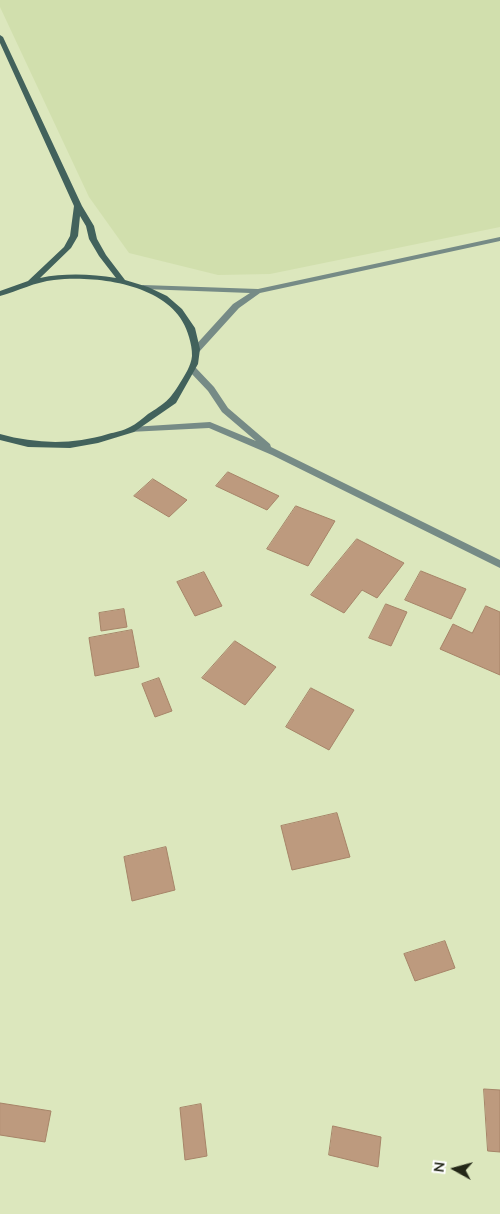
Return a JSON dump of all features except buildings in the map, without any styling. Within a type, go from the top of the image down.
[{"type":"street","points":[[0,37],[78,206],[90,226],[93,239],[122,281]]},
{"type":"street","points":[[30,283],[67,248],[74,236],[78,206]]},
{"type":"street","points":[[143,287],[258,291],[500,239]]},
{"type":"street","points":[[0,293],[30,283],[60,277],[92,276],[143,287],[164,299],[181,313],[192,331],[196,350],[193,370],[172,403],[132,430]]},
{"type":"street","points":[[196,350],[236,306],[258,291]]},
{"type":"street","points":[[193,370],[211,389],[225,410],[275,453]]},
{"type":"street","points":[[0,438],[16,443],[55,446],[95,442],[132,430],[210,425],[275,453],[500,564]]},
{"type":"shaded area","points":[[0,0],[500,0],[500,227],[270,274],[218,275],[129,253],[89,197],[0,7]]}]
